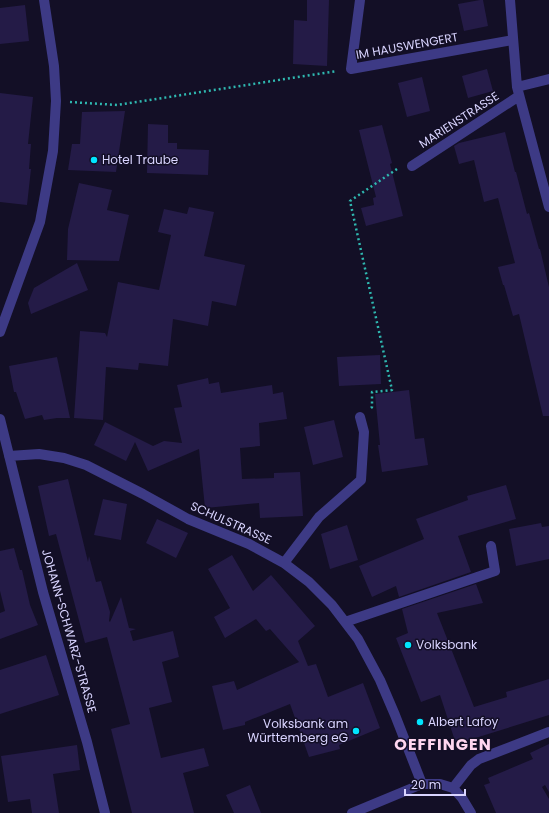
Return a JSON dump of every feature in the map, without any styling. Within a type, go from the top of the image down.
[{"type":"street","points":[[0,332],[40,222],[53,152],[56,101],[54,66],[44,0]]},
{"type":"street","name":"IM HAUSWENGERT","points":[[360,0],[351,69],[513,40]]},
{"type":"street","points":[[510,0],[518,92],[549,207]]},
{"type":"street","name":"MARIENSTRASSE","points":[[416,164],[518,92],[549,80]]},
{"type":"street","points":[[284,563],[319,517],[361,480],[364,432],[360,417]]},
{"type":"street","name":"JOHANN-SCHWARZ-STRASSE","points":[[0,419],[43,592],[87,742],[105,813]]},
{"type":"street","name":"SCHULSTRASSE","points":[[9,456],[39,454],[64,458],[86,465],[188,519],[249,544],[284,563],[309,582],[332,605],[358,639],[380,680],[422,784]]},
{"type":"street","points":[[345,622],[495,571],[491,546]]},
{"type":"street","points":[[453,788],[471,765],[479,759],[549,732]]},
{"type":"street","points":[[352,813],[422,784],[440,784],[453,788],[462,798],[471,813]]},
{"type":"path","points":[[56,101],[117,105],[351,69]]},
{"type":"path","points":[[376,392],[392,390],[350,201],[411,160],[416,164]]},
{"type":"building","points":[[307,0],[329,0],[327,66],[293,64],[294,20],[307,21]]},
{"type":"building","points":[[483,0],[488,26],[464,31],[458,4]]},
{"type":"building","points":[[25,5],[29,41],[0,44],[0,8]]},
{"type":"building","points":[[487,69],[493,91],[468,98],[462,76]]},
{"type":"building","points":[[422,77],[430,111],[407,117],[398,83]]},
{"type":"building","points":[[0,93],[33,97],[28,144],[31,144],[29,169],[31,169],[27,205],[0,202]]},
{"type":"building","name":"Hotel Traube","points":[[125,111],[116,172],[68,170],[72,144],[80,144],[82,112]]},
{"type":"building","points":[[148,124],[168,125],[168,143],[177,143],[177,149],[209,150],[208,175],[147,173]]},
{"type":"building","points":[[382,125],[403,216],[366,226],[361,208],[374,205],[373,198],[376,197],[359,130]]},
{"type":"building","points":[[505,132],[527,214],[529,213],[540,249],[549,287],[549,416],[543,416],[519,314],[513,316],[498,267],[515,263],[498,198],[484,202],[474,160],[459,164],[454,146],[459,143]]},
{"type":"building","points":[[79,183],[112,190],[107,210],[129,215],[119,261],[67,260],[68,229]]},
{"type":"building","points":[[189,207],[214,212],[204,256],[245,265],[236,306],[212,301],[208,326],[173,319],[168,366],[139,363],[138,370],[106,367],[103,420],[74,418],[80,331],[105,333],[107,337],[118,282],[159,290],[171,235],[158,232],[164,209],[187,214]]},
{"type":"building","points":[[77,263],[88,290],[31,314],[28,303],[34,288]]},
{"type":"building","points":[[380,355],[381,384],[339,386],[337,357]]},
{"type":"building","points":[[57,357],[70,418],[44,420],[42,415],[25,419],[16,392],[14,392],[9,366]]},
{"type":"building","points":[[208,378],[209,384],[219,382],[221,393],[272,385],[273,394],[283,392],[287,419],[259,423],[260,446],[240,448],[242,479],[274,478],[274,473],[300,472],[303,516],[260,518],[259,503],[205,508],[199,449],[148,471],[135,442],[126,461],[94,445],[105,422],[153,446],[164,441],[182,443],[174,408],[182,407],[177,385]]},
{"type":"building","points":[[409,390],[415,439],[424,438],[428,465],[382,472],[378,445],[380,445],[375,394]]},
{"type":"building","points":[[334,420],[343,457],[313,465],[304,427]]},
{"type":"building","points":[[68,479],[88,562],[89,556],[96,582],[101,581],[110,612],[109,621],[110,622],[121,597],[129,628],[136,629],[130,631],[133,641],[173,631],[179,657],[162,662],[172,702],[149,708],[161,758],[204,748],[209,766],[183,773],[194,813],[132,813],[111,729],[130,724],[107,637],[85,643],[56,534],[49,536],[38,486]]},
{"type":"building","points":[[506,485],[516,519],[458,536],[471,572],[399,597],[396,586],[372,597],[359,566],[424,539],[416,519],[468,500],[467,496]]},
{"type":"building","points":[[103,499],[127,504],[121,540],[94,535]]},
{"type":"building","points":[[157,519],[188,533],[176,558],[146,543]]},
{"type":"building","points":[[541,523],[542,527],[549,526],[549,559],[516,566],[509,529]]},
{"type":"building","points":[[347,525],[358,560],[330,569],[321,534]]},
{"type":"building","points":[[14,548],[20,570],[22,570],[30,605],[38,625],[0,639],[0,613],[5,611],[0,591],[0,551]]},
{"type":"building","points":[[232,555],[253,591],[271,575],[315,626],[298,641],[308,666],[316,664],[328,697],[363,683],[380,728],[339,745],[340,749],[309,757],[290,704],[245,722],[245,725],[223,730],[212,686],[234,681],[237,690],[299,662],[270,629],[266,631],[256,619],[225,638],[214,617],[230,608],[208,569]]},
{"type":"building","points":[[476,584],[483,603],[437,613],[474,707],[507,697],[506,692],[549,679],[549,715],[456,744],[440,695],[421,702],[396,638],[408,633],[402,609]]},
{"type":"building","points":[[46,655],[59,695],[0,714],[0,670]]},
{"type":"building","points":[[549,744],[549,792],[545,785],[542,787],[549,799],[549,813],[496,813],[484,785],[490,783],[488,778],[533,759],[530,753]]},
{"type":"building","points":[[77,745],[80,770],[53,774],[59,813],[32,813],[30,799],[8,802],[1,756]]},
{"type":"building","points":[[250,785],[261,813],[234,813],[226,795]]},
{"type":"place","name":"Hotel Traube","points":[[94,160]]},
{"type":"place","name":"Volksbank","points":[[408,645]]},
{"type":"place","name":"Albert Lafoy","points":[[420,722]]},
{"type":"place","name":"Volksbank am Württemberg eG","points":[[356,731]]},
{"type":"district","name":"OEFFINGEN","points":[[443,744]]}]
